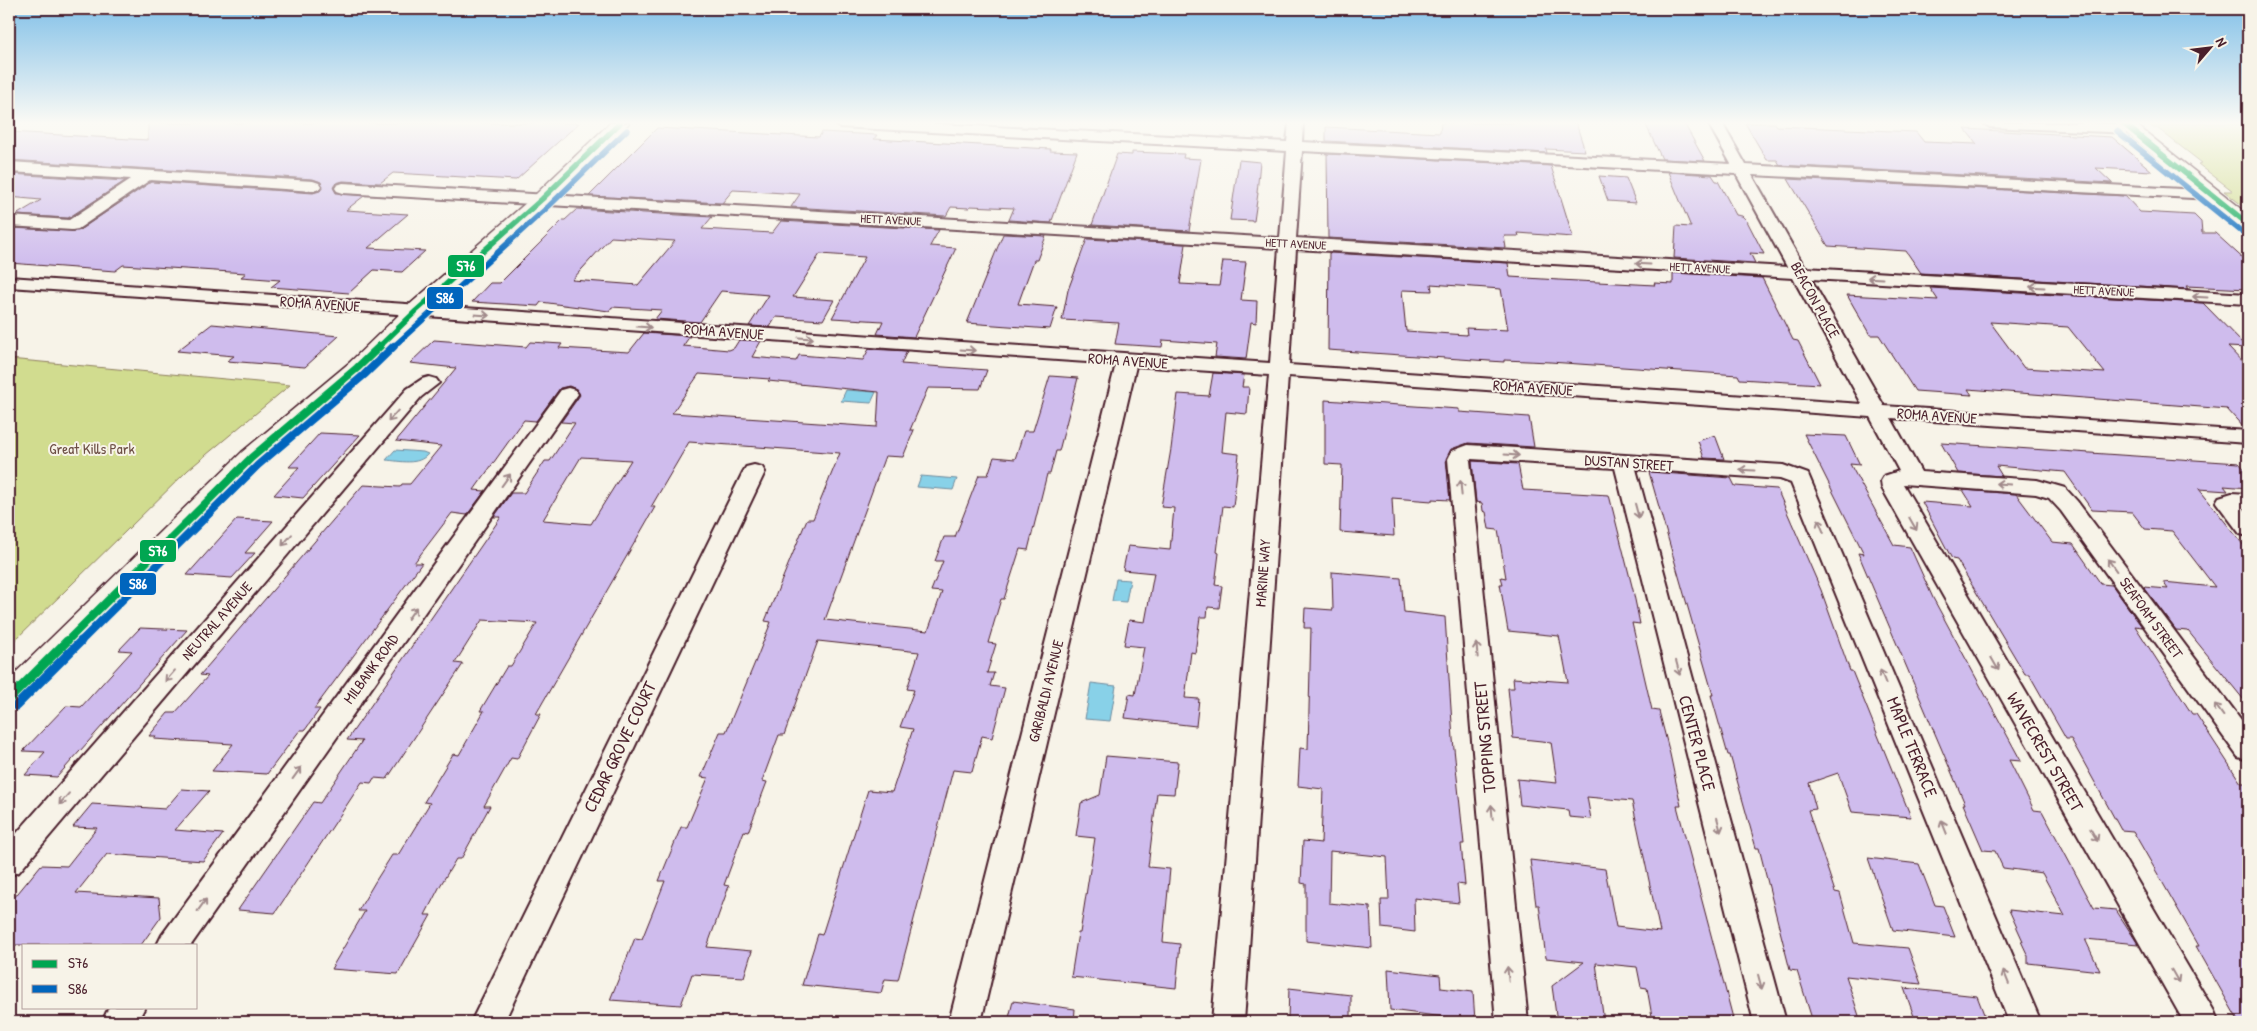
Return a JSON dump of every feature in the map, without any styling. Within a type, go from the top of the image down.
[{"type":"street","points":[[62,171],[313,186]]},
{"type":"street","points":[[9,699],[251,458],[357,368],[416,310],[542,199],[571,171]]},
{"type":"street","name":"MARINE WAY","points":[[1228,1022],[1279,370],[1292,171]]},
{"type":"street","name":"BEACON PLACE","points":[[1743,171],[1877,411],[1903,479]]},
{"type":"street","points":[[1764,171],[2212,194]]},
{"type":"street","points":[[2183,171],[2248,224]]},
{"type":"street","points":[[9,221],[72,225],[146,176]]},
{"type":"street","name":"HETT AVENUE","points":[[343,188],[2248,300]]},
{"type":"street","name":"ROMA AVENUE","points":[[9,282],[1127,361],[2248,437]]},
{"type":"street","name":"GARIBALDI AVENUE","points":[[965,1022],[1127,361]]},
{"type":"street","name":"NEUTRAL AVENUE","points":[[9,863],[414,393],[429,383]]},
{"type":"street","name":"MILBANK ROAD","points":[[175,944],[568,394]]},
{"type":"street","name":"DUSTAN STREET","points":[[1463,454],[1476,452],[1624,464],[1783,472],[1795,475]]},
{"type":"street","name":"TOPPING STREET","points":[[1463,454],[1459,459],[1512,1022]]},
{"type":"street","name":"CENTER PLACE","points":[[1624,464],[1770,1022]]},
{"type":"street","name":"CEDAR GROVE COURT","points":[[487,1022],[754,472]]},
{"type":"street","name":"MAPLE TERRACE","points":[[1795,475],[1803,483],[2025,1022]]},
{"type":"street","name":"SEAFOAM STREET","points":[[1903,479],[2037,487],[2051,490],[2062,497],[2248,749]]},
{"type":"street","name":"WAVECREST STREET","points":[[1903,479],[1891,484],[2202,1022]]},
{"type":"street","points":[[2238,501],[2248,529]]},
{"type":"street","points":[[118,1022],[128,1008]]},
{"type":"green space","points":[[2207,171],[2248,171],[2248,210],[2224,191],[2233,191]]},
{"type":"green space","name":"Great Kills Park","points":[[9,359],[290,385],[188,470],[9,646]]},
{"type":"water","points":[[846,390],[876,392],[871,403],[841,401]]},
{"type":"water","points":[[395,450],[428,454],[424,458],[414,461],[386,460]]},
{"type":"water","points":[[921,476],[957,479],[953,490],[917,487]]},
{"type":"water","points":[[1116,579],[1130,580],[1126,602],[1112,601]]},
{"type":"water","points":[[1091,683],[1116,686],[1110,721],[1085,719]]},
{"type":"building","points":[[187,171],[526,171],[516,180],[393,173],[380,183],[343,181],[336,183],[333,187],[336,193],[364,196],[346,210],[408,214],[368,248],[425,251],[402,272],[374,270],[349,293],[271,287],[280,280],[241,277],[246,273],[123,265],[115,271],[9,263],[9,228],[78,231],[151,182],[313,193],[320,191],[323,187],[321,182],[313,179]]},
{"type":"building","points":[[614,171],[1070,171],[1051,223],[1009,220],[1014,208],[951,207],[946,216],[791,207],[800,194],[752,191],[733,190],[722,203],[589,196]]},
{"type":"building","points":[[1111,171],[1199,171],[1189,231],[1092,225]]},
{"type":"building","points":[[1237,171],[1259,171],[1254,221],[1230,220]]},
{"type":"building","points":[[1327,171],[1553,171],[1573,237],[1518,233],[1519,236],[1504,236],[1506,248],[1328,238]]},
{"type":"building","points":[[1893,171],[2099,171],[2112,183]]},
{"type":"building","points":[[1668,172],[1712,175],[1718,181],[1736,215],[1742,216],[1747,221],[1764,254],[1750,253],[1755,263],[1674,258],[1676,226],[1691,227]]},
{"type":"building","points":[[9,174],[125,181],[68,218],[16,215],[41,200],[9,197]]},
{"type":"building","points":[[1599,176],[1626,178],[1636,203],[1608,201]]},
{"type":"building","points":[[1788,179],[2125,196],[2140,212],[2194,215],[2201,222],[2202,233],[2215,233],[2248,263],[2248,289],[2186,286],[2188,289],[1921,273],[1906,251],[1828,246]]},
{"type":"building","points":[[577,209],[712,217],[702,229],[772,233],[781,221],[939,230],[930,246],[956,248],[914,337],[877,334],[883,321],[832,318],[865,257],[820,254],[793,297],[834,300],[823,320],[776,317],[770,327],[749,326],[769,295],[721,291],[700,322],[655,319],[662,310],[612,307],[609,311],[541,302],[538,306],[472,302],[490,283],[500,283]],"holes":[[[611,237],[675,241],[638,285],[572,280]]]},
{"type":"building","points":[[1003,234],[1046,236],[1037,260],[1034,260],[1018,304],[1057,307],[1050,329],[967,323]]},
{"type":"building","points":[[1087,239],[1186,244],[1180,284],[1219,286],[1223,261],[1246,262],[1241,300],[1257,301],[1256,323],[1251,322],[1246,359],[1215,357],[1217,344],[1163,340],[1162,347],[1115,344],[1119,323],[1062,320],[1068,290]]},
{"type":"building","points":[[1329,253],[1508,263],[1510,277],[1559,280],[1655,285],[1654,283],[1673,284],[1673,273],[1762,278],[1793,340],[1798,341],[1820,384],[1740,379],[1738,375],[1550,362],[1504,360],[1504,362],[1328,350]],"holes":[[[1431,284],[1501,289],[1508,330],[1466,328],[1467,335],[1406,331],[1402,290],[1432,291]]]},
{"type":"building","points":[[1930,288],[2203,303],[2247,348],[2228,347],[2248,368],[2248,429],[2245,429],[2227,409],[1968,389],[1972,395],[1915,391],[1879,335],[1870,335],[1847,295],[1938,300]],"holes":[[[1990,322],[2068,327],[2105,373],[2024,368]]]},
{"type":"building","points":[[212,324],[339,336],[305,367],[227,361],[234,356],[177,351]]},
{"type":"building","points":[[644,333],[690,336],[683,346],[729,350],[734,348],[739,340],[761,341],[752,357],[796,361],[799,355],[863,360],[869,349],[907,351],[901,364],[987,370],[980,389],[928,388],[910,430],[914,430],[903,457],[885,456],[825,620],[928,631],[942,592],[931,591],[943,561],[935,561],[944,537],[955,537],[979,475],[988,475],[994,457],[1015,459],[1024,431],[1033,431],[1050,376],[1078,378],[1059,451],[1056,451],[1050,474],[1047,474],[1028,550],[1020,549],[1004,599],[1001,599],[988,643],[996,644],[987,673],[994,673],[990,686],[1005,688],[992,738],[982,736],[972,772],[953,770],[898,980],[885,979],[881,993],[802,985],[818,934],[822,935],[868,790],[892,792],[913,729],[900,727],[914,690],[907,689],[919,652],[818,641],[784,735],[779,735],[762,781],[767,782],[748,832],[744,831],[724,885],[729,886],[707,947],[752,951],[744,977],[692,974],[681,1005],[610,1000],[635,938],[642,939],[665,881],[659,881],[681,827],[687,827],[708,778],[701,777],[720,732],[726,732],[771,622],[765,621],[807,519],[813,519],[840,453],[689,442],[651,507],[655,507],[536,714],[541,714],[517,759],[511,758],[484,806],[490,806],[461,859],[456,859],[440,886],[425,915],[431,915],[398,974],[331,969],[365,911],[358,911],[375,882],[392,855],[398,855],[430,803],[424,802],[453,754],[459,755],[484,711],[480,711],[507,666],[511,666],[537,623],[482,620],[455,663],[463,664],[387,779],[374,778],[371,783],[362,782],[275,913],[238,910],[313,802],[320,803],[362,741],[347,740],[501,517],[494,517],[511,493],[524,493],[545,461],[550,461],[575,423],[561,422],[580,395],[576,389],[569,386],[560,388],[536,421],[524,420],[474,490],[485,491],[467,515],[452,513],[414,563],[422,563],[314,709],[320,709],[305,730],[300,730],[267,774],[212,771],[233,744],[154,739],[156,736],[149,736],[168,713],[175,713],[208,676],[200,675],[363,485],[400,487],[402,484],[410,484],[441,446],[396,441],[456,368],[410,363],[434,340],[526,347],[530,342],[562,344],[559,348],[629,352]],"holes":[[[699,374],[770,379],[768,381],[879,392],[877,427],[672,413]],[[581,457],[631,460],[591,524],[543,520]]]},
{"type":"building","points":[[1213,373],[1244,375],[1242,387],[1249,387],[1247,414],[1226,412],[1222,452],[1239,454],[1233,507],[1223,506],[1217,552],[1219,553],[1215,585],[1222,586],[1219,608],[1208,607],[1207,617],[1200,617],[1195,653],[1191,652],[1185,698],[1199,699],[1196,726],[1125,718],[1129,694],[1135,695],[1144,647],[1124,645],[1129,620],[1145,622],[1154,573],[1123,570],[1128,546],[1170,550],[1174,508],[1161,507],[1178,394],[1209,396]]},
{"type":"building","points":[[1325,400],[1459,409],[1459,412],[1529,417],[1534,447],[1468,443],[1451,449],[1446,459],[1450,500],[1432,499],[1432,501],[1392,498],[1394,536],[1340,532],[1342,465],[1325,464]]},
{"type":"building","points":[[320,433],[360,435],[303,498],[274,495],[299,467],[289,467]]},
{"type":"building","points":[[1804,434],[1846,436],[1860,465],[1850,464],[1894,545],[1910,547],[1933,598],[2021,761],[2009,760],[2034,810],[2042,811],[2094,908],[2116,910],[2138,944],[2085,939],[2100,971],[2028,963],[2028,956],[2021,941],[2023,941],[2009,910],[2065,916],[2042,873],[2003,868],[1995,851],[1983,850],[1858,553],[1864,554]]},
{"type":"building","points":[[1715,435],[1724,459],[1704,458],[1698,441]]},
{"type":"building","points":[[1941,443],[2239,463],[2248,473],[2248,488],[2224,486],[2228,491],[2199,489],[2248,551],[2248,705],[2188,631],[2176,630],[2144,587],[2168,589],[2163,582],[2215,587],[2172,531],[2145,529],[2132,512],[2092,510],[2065,472],[1996,466],[2002,476],[1958,473]]},
{"type":"building","points":[[1472,461],[1518,464],[1523,490],[1609,495],[1640,624],[1632,623],[1652,710],[1659,711],[1681,806],[1677,806],[1734,1022],[1653,1022],[1647,988],[1641,987],[1637,967],[1596,963],[1604,1022],[1557,1022],[1552,986],[1584,962],[1546,958],[1539,905],[1536,905],[1530,860],[1605,869],[1616,927],[1660,932],[1632,801],[1587,797],[1591,819],[1569,817],[1568,810],[1520,805],[1517,779],[1557,783],[1551,742],[1513,738],[1508,688],[1514,688],[1513,678],[1568,682],[1559,636],[1508,631],[1500,584],[1503,584],[1501,577],[1506,578],[1498,530],[1489,529],[1486,512],[1483,511],[1482,503],[1476,502]]},
{"type":"building","points":[[1649,472],[1731,478],[1735,486],[1777,489],[1821,590],[1850,671],[1852,671],[1911,817],[1852,812],[1838,773],[1809,783],[1816,809],[1808,810],[1835,892],[1840,893],[1854,943],[1908,948],[1921,984],[1846,976],[1861,1022],[1813,1022],[1797,971],[1790,970],[1759,848],[1756,848],[1730,755],[1728,755],[1711,695],[1713,695]]},
{"type":"building","points":[[1963,490],[2016,494],[2052,542],[2073,544],[2101,584],[2112,585],[2142,627],[2135,626],[2192,714],[2196,714],[2241,783],[2248,783],[2248,1022],[2239,1022],[2196,946],[2199,946],[2133,831],[2121,830],[2071,739],[2066,739],[2029,674],[2025,674],[1957,560],[1952,559],[1922,502],[1973,506]]},
{"type":"building","points":[[237,519],[273,521],[245,553],[255,553],[232,578],[187,575]]},
{"type":"building","points":[[1332,572],[1401,578],[1404,612],[1445,617],[1453,739],[1464,844],[1461,844],[1465,885],[1457,884],[1459,903],[1414,898],[1415,932],[1382,928],[1381,900],[1389,900],[1387,857],[1330,851],[1329,903],[1370,907],[1372,948],[1306,941],[1306,884],[1301,883],[1303,841],[1321,843],[1323,789],[1298,786],[1300,748],[1308,749],[1311,628],[1304,628],[1305,608],[1333,610]]},
{"type":"building","points":[[140,628],[187,630],[57,777],[25,775],[45,752],[23,751],[66,706],[81,707],[132,651],[119,650]]},
{"type":"building","points":[[1106,756],[1178,762],[1174,794],[1157,793],[1148,867],[1170,869],[1163,942],[1180,944],[1176,988],[1071,977],[1095,838],[1076,836],[1081,803],[1100,795]]},
{"type":"building","points":[[182,789],[209,791],[175,830],[223,834],[203,861],[107,854],[76,893],[159,898],[161,917],[142,944],[9,945],[9,904],[41,865],[67,866],[97,828],[73,827],[92,804],[165,809]]},
{"type":"building","points":[[1868,858],[1919,864],[1935,905],[1943,906],[1955,937],[1893,930]]},
{"type":"building","points":[[1388,969],[1440,975],[1441,988],[1473,992],[1475,1021],[1390,1010]]},
{"type":"building","points":[[1289,988],[1351,995],[1351,1022],[1288,1020]]},
{"type":"building","points":[[1904,988],[1977,996],[1987,1022],[1944,1017],[1946,1022],[1916,1022]]},
{"type":"building","points":[[1013,1001],[1075,1009],[1074,1022],[1008,1022]]},
{"type":"transit line","name":"S76","points":[[9,699],[251,458],[357,368],[416,311],[571,171]]},
{"type":"transit line","name":"S86","points":[[16,706],[258,465],[364,375],[423,318],[549,206],[585,171]]},
{"type":"transit line","name":"S86","points":[[2167,171],[2242,232]]},
{"type":"transit line","name":"S76","points":[[2183,171],[2248,224]]}]
